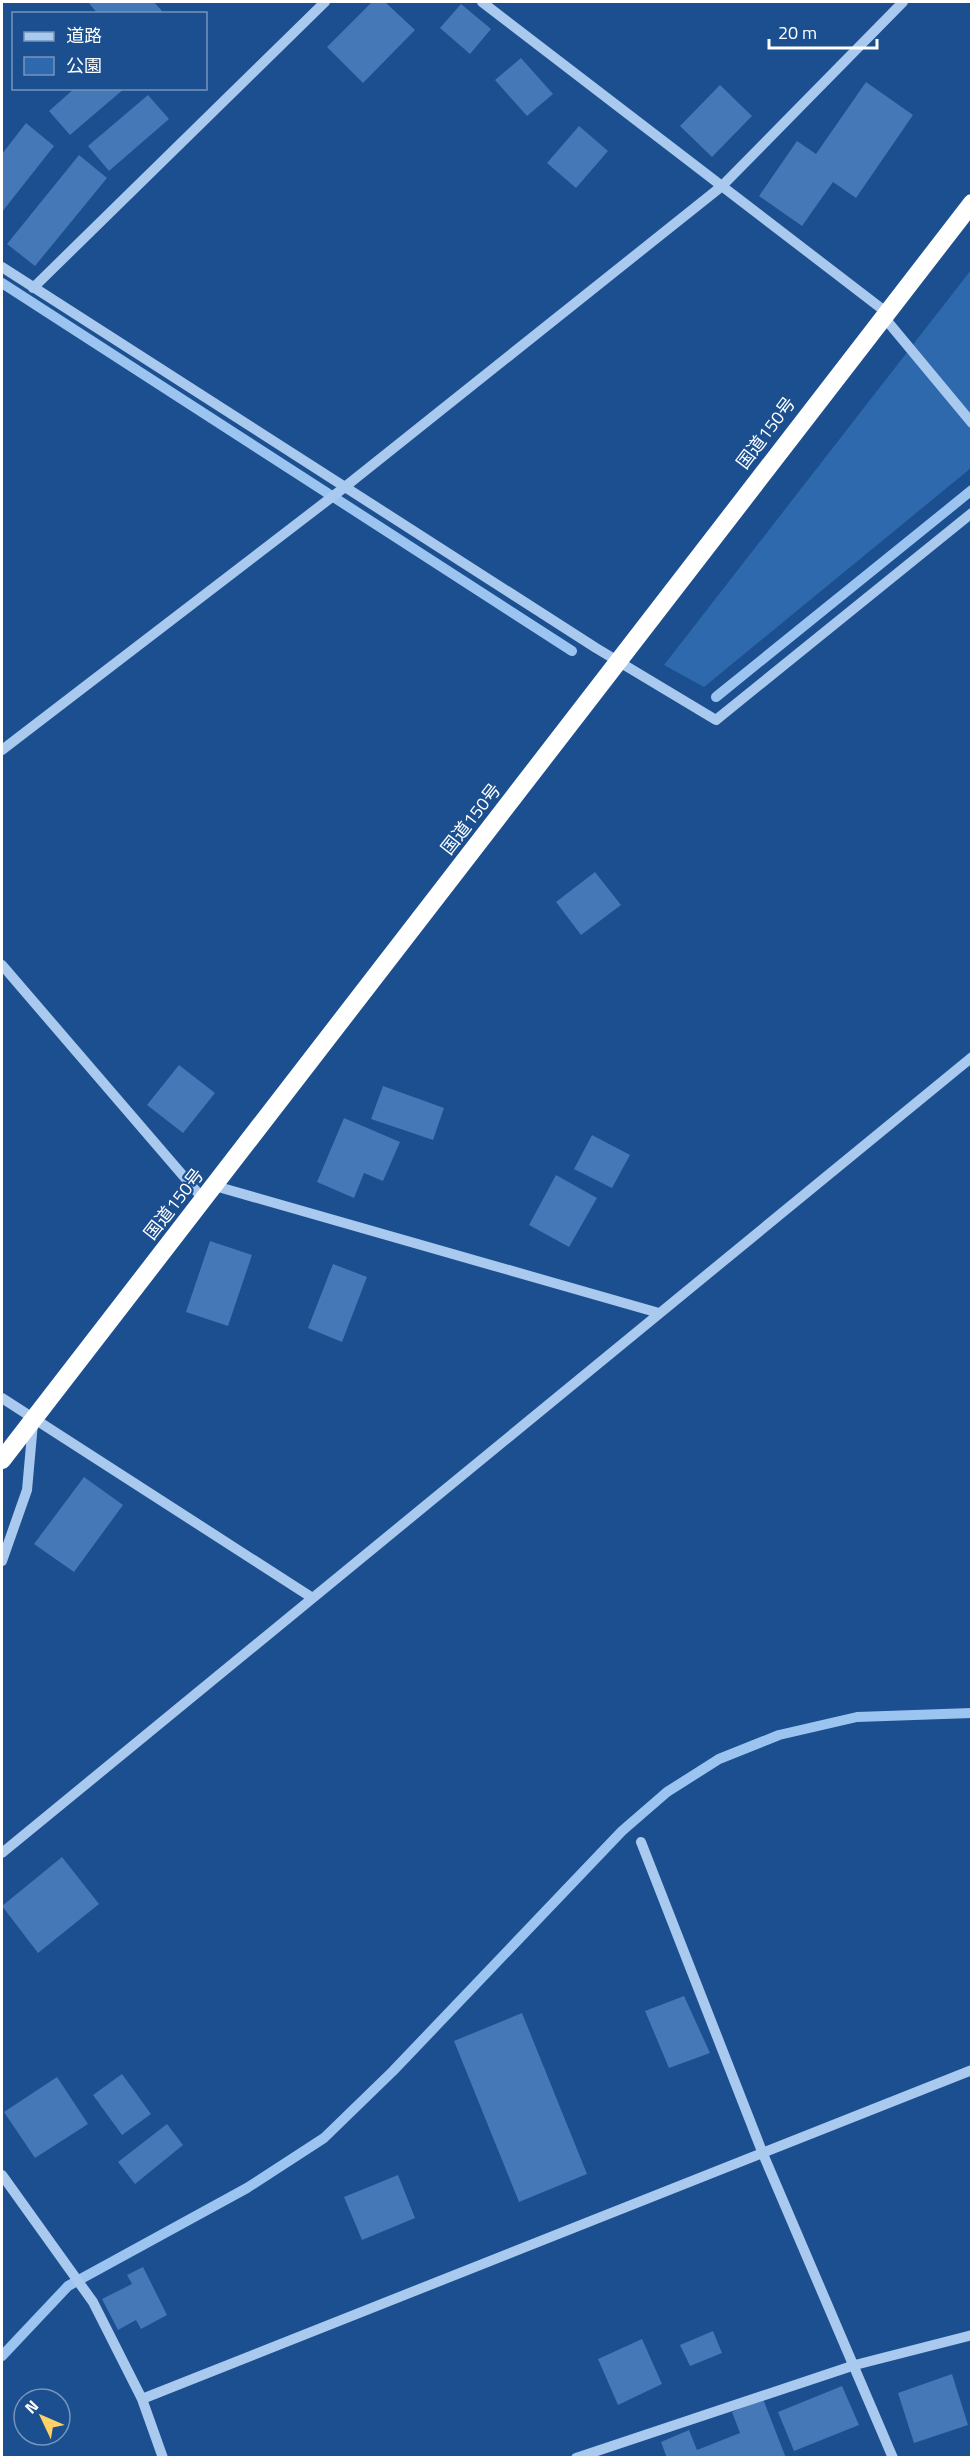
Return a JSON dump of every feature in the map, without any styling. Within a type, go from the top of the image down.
[{"type":"highway","name":"国道150号","points":[[2,1460],[210,1193],[884,314],[972,203]]},
{"type":"street","points":[[33,288],[325,2]]},
{"type":"street","points":[[482,2],[884,314],[972,423]]},
{"type":"street","points":[[2,750],[343,489],[722,186],[903,2]]},
{"type":"street","points":[[2,267],[343,489],[618,662],[716,720],[972,513]]},
{"type":"street","points":[[2,965],[210,1193],[659,1313]]},
{"type":"street","points":[[2,1853],[311,1597],[972,1057]]},
{"type":"street","points":[[2,1398],[311,1597]]},
{"type":"street","points":[[2,1561],[27,1490],[33,1419]]},
{"type":"street","points":[[640,1842],[763,2154],[893,2457]]},
{"type":"street","points":[[142,2399],[972,2070]]},
{"type":"street","points":[[2,2175],[93,2302],[142,2399],[163,2457]]},
{"type":"street","points":[[576,2457],[855,2365],[972,2335]]},
{"type":"green space","points":[[971,270],[971,468],[704,687],[664,665]]},
{"type":"building","points":[[88,2],[154,2],[162,11],[161,12],[96,12]]},
{"type":"building","points":[[372,2],[385,2],[415,30],[363,83],[327,47]]},
{"type":"building","points":[[461,4],[491,29],[470,54],[440,28]]},
{"type":"building","points":[[521,58],[553,94],[527,116],[495,80]]},
{"type":"building","points":[[866,82],[913,115],[856,198],[833,182],[802,226],[759,196],[797,141],[816,154]]},
{"type":"building","points":[[720,85],[752,116],[712,157],[680,126]]},
{"type":"building","points":[[73,90],[123,90],[70,135],[49,111]]},
{"type":"building","points":[[148,95],[169,119],[109,171],[88,146]]},
{"type":"building","points":[[26,123],[54,146],[2,212],[2,154]]},
{"type":"building","points":[[579,126],[608,151],[576,188],[547,163]]},
{"type":"building","points":[[79,155],[107,178],[35,266],[7,244]]},
{"type":"building","points":[[595,872],[621,905],[581,935],[556,902]]},
{"type":"building","points":[[179,1065],[215,1093],[183,1133],[147,1105]]},
{"type":"building","points":[[383,1086],[444,1108],[433,1140],[371,1119]]},
{"type":"building","points":[[344,1118],[400,1142],[383,1181],[364,1173],[354,1198],[317,1182]]},
{"type":"building","points":[[592,1135],[630,1155],[612,1188],[574,1169]]},
{"type":"building","points":[[556,1175],[597,1198],[569,1247],[529,1225]]},
{"type":"building","points":[[210,1241],[252,1255],[228,1326],[186,1312]]},
{"type":"building","points":[[333,1264],[367,1277],[342,1342],[308,1328]]},
{"type":"building","points":[[84,1477],[123,1505],[74,1572],[34,1544]]},
{"type":"building","points":[[62,1857],[99,1904],[38,1953],[2,1906]]},
{"type":"building","points":[[684,1996],[710,2053],[669,2068],[645,2011]]},
{"type":"building","points":[[522,2013],[587,2174],[519,2202],[454,2041]]},
{"type":"building","points":[[122,2074],[151,2114],[122,2135],[93,2095]]},
{"type":"building","points":[[57,2077],[88,2124],[35,2158],[4,2112]]},
{"type":"building","points":[[167,2124],[183,2145],[135,2184],[118,2162]]},
{"type":"building","points":[[398,2175],[415,2218],[362,2240],[344,2197]]},
{"type":"building","points":[[143,2267],[167,2315],[141,2329],[136,2320],[118,2330],[102,2299],[132,2284],[127,2275]]},
{"type":"building","points":[[713,2331],[722,2353],[690,2366],[680,2345]]},
{"type":"building","points":[[642,2339],[662,2384],[618,2405],[598,2359]]},
{"type":"building","points":[[952,2374],[968,2425],[914,2443],[898,2393]]},
{"type":"building","points":[[842,2386],[859,2425],[794,2451],[778,2412]]},
{"type":"building","points":[[763,2399],[786,2458],[667,2458],[661,2442],[689,2430],[697,2450],[740,2433],[732,2412]]},
{"type":"waterway","points":[[2,283],[572,651]]},
{"type":"waterway","points":[[716,697],[972,490]]},
{"type":"waterway","points":[[2,2356],[68,2286],[247,2188],[324,2138],[393,2071],[622,1831],[667,1792],[719,1759],[779,1735],[857,1717],[972,1713]]}]
